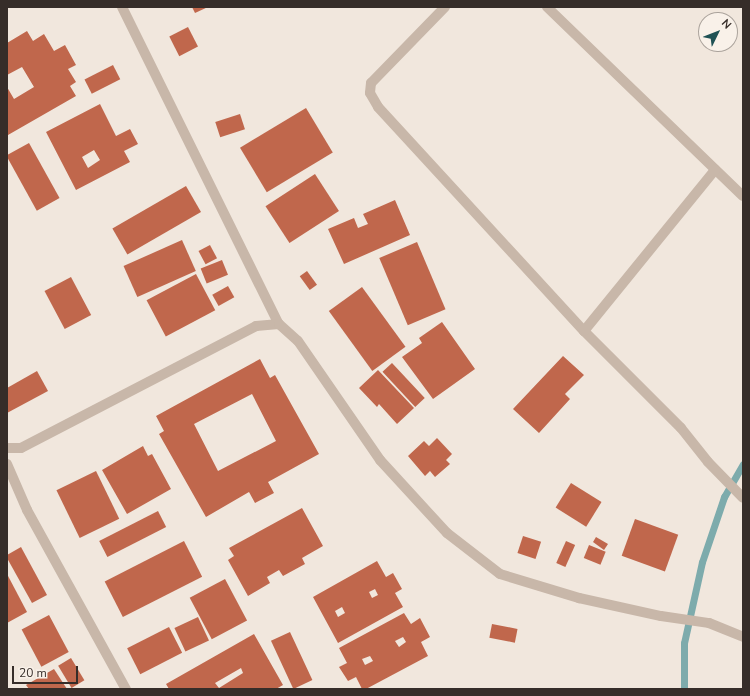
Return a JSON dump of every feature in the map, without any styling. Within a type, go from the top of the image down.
[{"type":"street","points":[[122,7],[279,324],[298,341],[380,460],[447,533],[500,574],[579,598],[662,616],[709,623],[743,637]]},
{"type":"street","points":[[445,7],[372,83],[370,92],[378,107],[584,331],[681,428],[708,462],[743,498]]},
{"type":"street","points":[[547,7],[743,196]]},
{"type":"street","points":[[584,331],[715,170]]},
{"type":"street","points":[[7,448],[21,448],[256,326],[279,324]]},
{"type":"street","points":[[7,464],[27,510],[126,689]]},
{"type":"building","points":[[192,7],[208,7],[195,13]]},
{"type":"building","points":[[188,27],[198,47],[179,56],[169,37]]},
{"type":"building","points":[[27,31],[33,41],[44,34],[54,51],[65,45],[76,65],[68,69],[76,82],[70,86],[76,96],[8,135],[7,87],[14,99],[34,87],[22,67],[7,75],[7,43]]},
{"type":"building","points":[[113,65],[120,79],[92,94],[84,80]]},
{"type":"building","points":[[100,104],[116,136],[130,129],[138,144],[124,151],[130,162],[76,190],[46,132]],"holes":[[[94,150],[100,160],[88,168],[82,157]]]},
{"type":"building","points":[[306,108],[333,153],[267,192],[240,148]]},
{"type":"building","points":[[240,114],[245,129],[220,137],[215,122]]},
{"type":"building","points":[[29,143],[60,198],[37,211],[7,157],[7,155]]},
{"type":"building","points":[[315,174],[339,211],[289,243],[266,206]]},
{"type":"building","points":[[186,186],[201,212],[127,254],[112,228]]},
{"type":"building","points":[[395,200],[410,235],[344,264],[328,229],[354,218],[358,228],[368,224],[363,214]]},
{"type":"building","points":[[182,240],[196,271],[137,297],[124,266]]},
{"type":"building","points":[[417,242],[446,309],[408,325],[379,258]]},
{"type":"building","points":[[210,245],[217,258],[206,264],[199,251]]},
{"type":"building","points":[[222,260],[228,275],[207,283],[201,269]]},
{"type":"building","points":[[307,271],[317,285],[310,290],[300,276]]},
{"type":"building","points":[[196,274],[215,310],[166,336],[147,300]]},
{"type":"building","points":[[71,277],[91,315],[65,329],[45,291]]},
{"type":"building","points":[[228,286],[234,297],[219,306],[212,295]]},
{"type":"building","points":[[362,287],[405,347],[372,371],[329,311]]},
{"type":"building","points":[[442,322],[475,369],[433,399],[402,357],[422,343],[419,338]]},
{"type":"building","points":[[563,356],[584,375],[565,394],[570,399],[539,433],[513,409]]},
{"type":"building","points":[[260,359],[270,378],[275,375],[319,454],[268,482],[274,493],[255,503],[249,492],[206,517],[159,434],[164,431],[156,416]],"holes":[[[252,394],[276,441],[218,471],[194,424]]]},
{"type":"building","points":[[392,363],[425,398],[415,407],[382,372]]},
{"type":"building","points":[[378,370],[414,408],[397,424],[379,404],[377,407],[359,388]]},
{"type":"building","points":[[37,371],[48,391],[7,413],[7,388]]},
{"type":"building","points":[[437,438],[452,454],[446,460],[450,464],[435,477],[430,471],[425,476],[408,456],[424,441],[429,446]]},
{"type":"building","points":[[143,446],[148,456],[152,454],[171,489],[127,514],[102,470]]},
{"type":"building","points":[[96,471],[119,519],[80,538],[56,490]]},
{"type":"building","points":[[571,483],[602,502],[586,527],[556,508]]},
{"type":"building","points":[[302,508],[323,546],[302,558],[305,564],[283,576],[279,570],[267,577],[270,583],[248,596],[228,560],[234,556],[229,548]]},
{"type":"building","points":[[158,511],[166,527],[107,557],[99,541]]},
{"type":"building","points":[[635,519],[678,535],[665,571],[622,556]]},
{"type":"building","points":[[523,536],[541,542],[536,559],[517,553]]},
{"type":"building","points":[[596,537],[608,544],[604,550],[593,542]]},
{"type":"building","points":[[184,541],[202,577],[123,617],[105,581]]},
{"type":"building","points":[[566,541],[575,545],[565,567],[556,563]]},
{"type":"building","points":[[589,545],[606,552],[600,565],[584,558]]},
{"type":"building","points":[[21,547],[47,595],[32,603],[7,558],[7,555]]},
{"type":"building","points":[[377,561],[386,577],[393,573],[402,589],[395,593],[403,607],[338,643],[313,597]],"holes":[[[375,589],[378,595],[372,598],[369,592]],[[342,607],[345,613],[338,617],[335,611]]]},
{"type":"building","points":[[7,574],[27,612],[7,623]]},
{"type":"building","points":[[225,579],[247,620],[212,639],[190,598]]},
{"type":"building","points":[[404,613],[411,624],[420,618],[430,637],[421,642],[428,656],[366,689],[362,689],[356,677],[348,681],[339,667],[347,663],[339,648]],"holes":[[[403,637],[406,642],[399,647],[395,641]],[[370,656],[373,661],[365,665],[362,659]]]},
{"type":"building","points":[[49,615],[69,652],[41,667],[22,630]]},
{"type":"building","points":[[198,617],[209,641],[185,652],[174,628]]},
{"type":"building","points":[[492,624],[518,629],[515,643],[489,638]]},
{"type":"building","points":[[169,627],[182,653],[140,674],[127,648]]},
{"type":"building","points":[[290,632],[312,680],[293,689],[271,641]]},
{"type":"building","points":[[254,634],[283,685],[276,689],[169,689],[166,684]],"holes":[[[241,668],[243,673],[219,688],[215,683]]]},
{"type":"building","points":[[71,658],[84,680],[72,688],[58,666]]},
{"type":"building","points":[[54,669],[67,689],[29,689],[26,685]]},
{"type":"waterway","points":[[684,689],[684,643],[702,562],[724,497],[743,464]]}]
